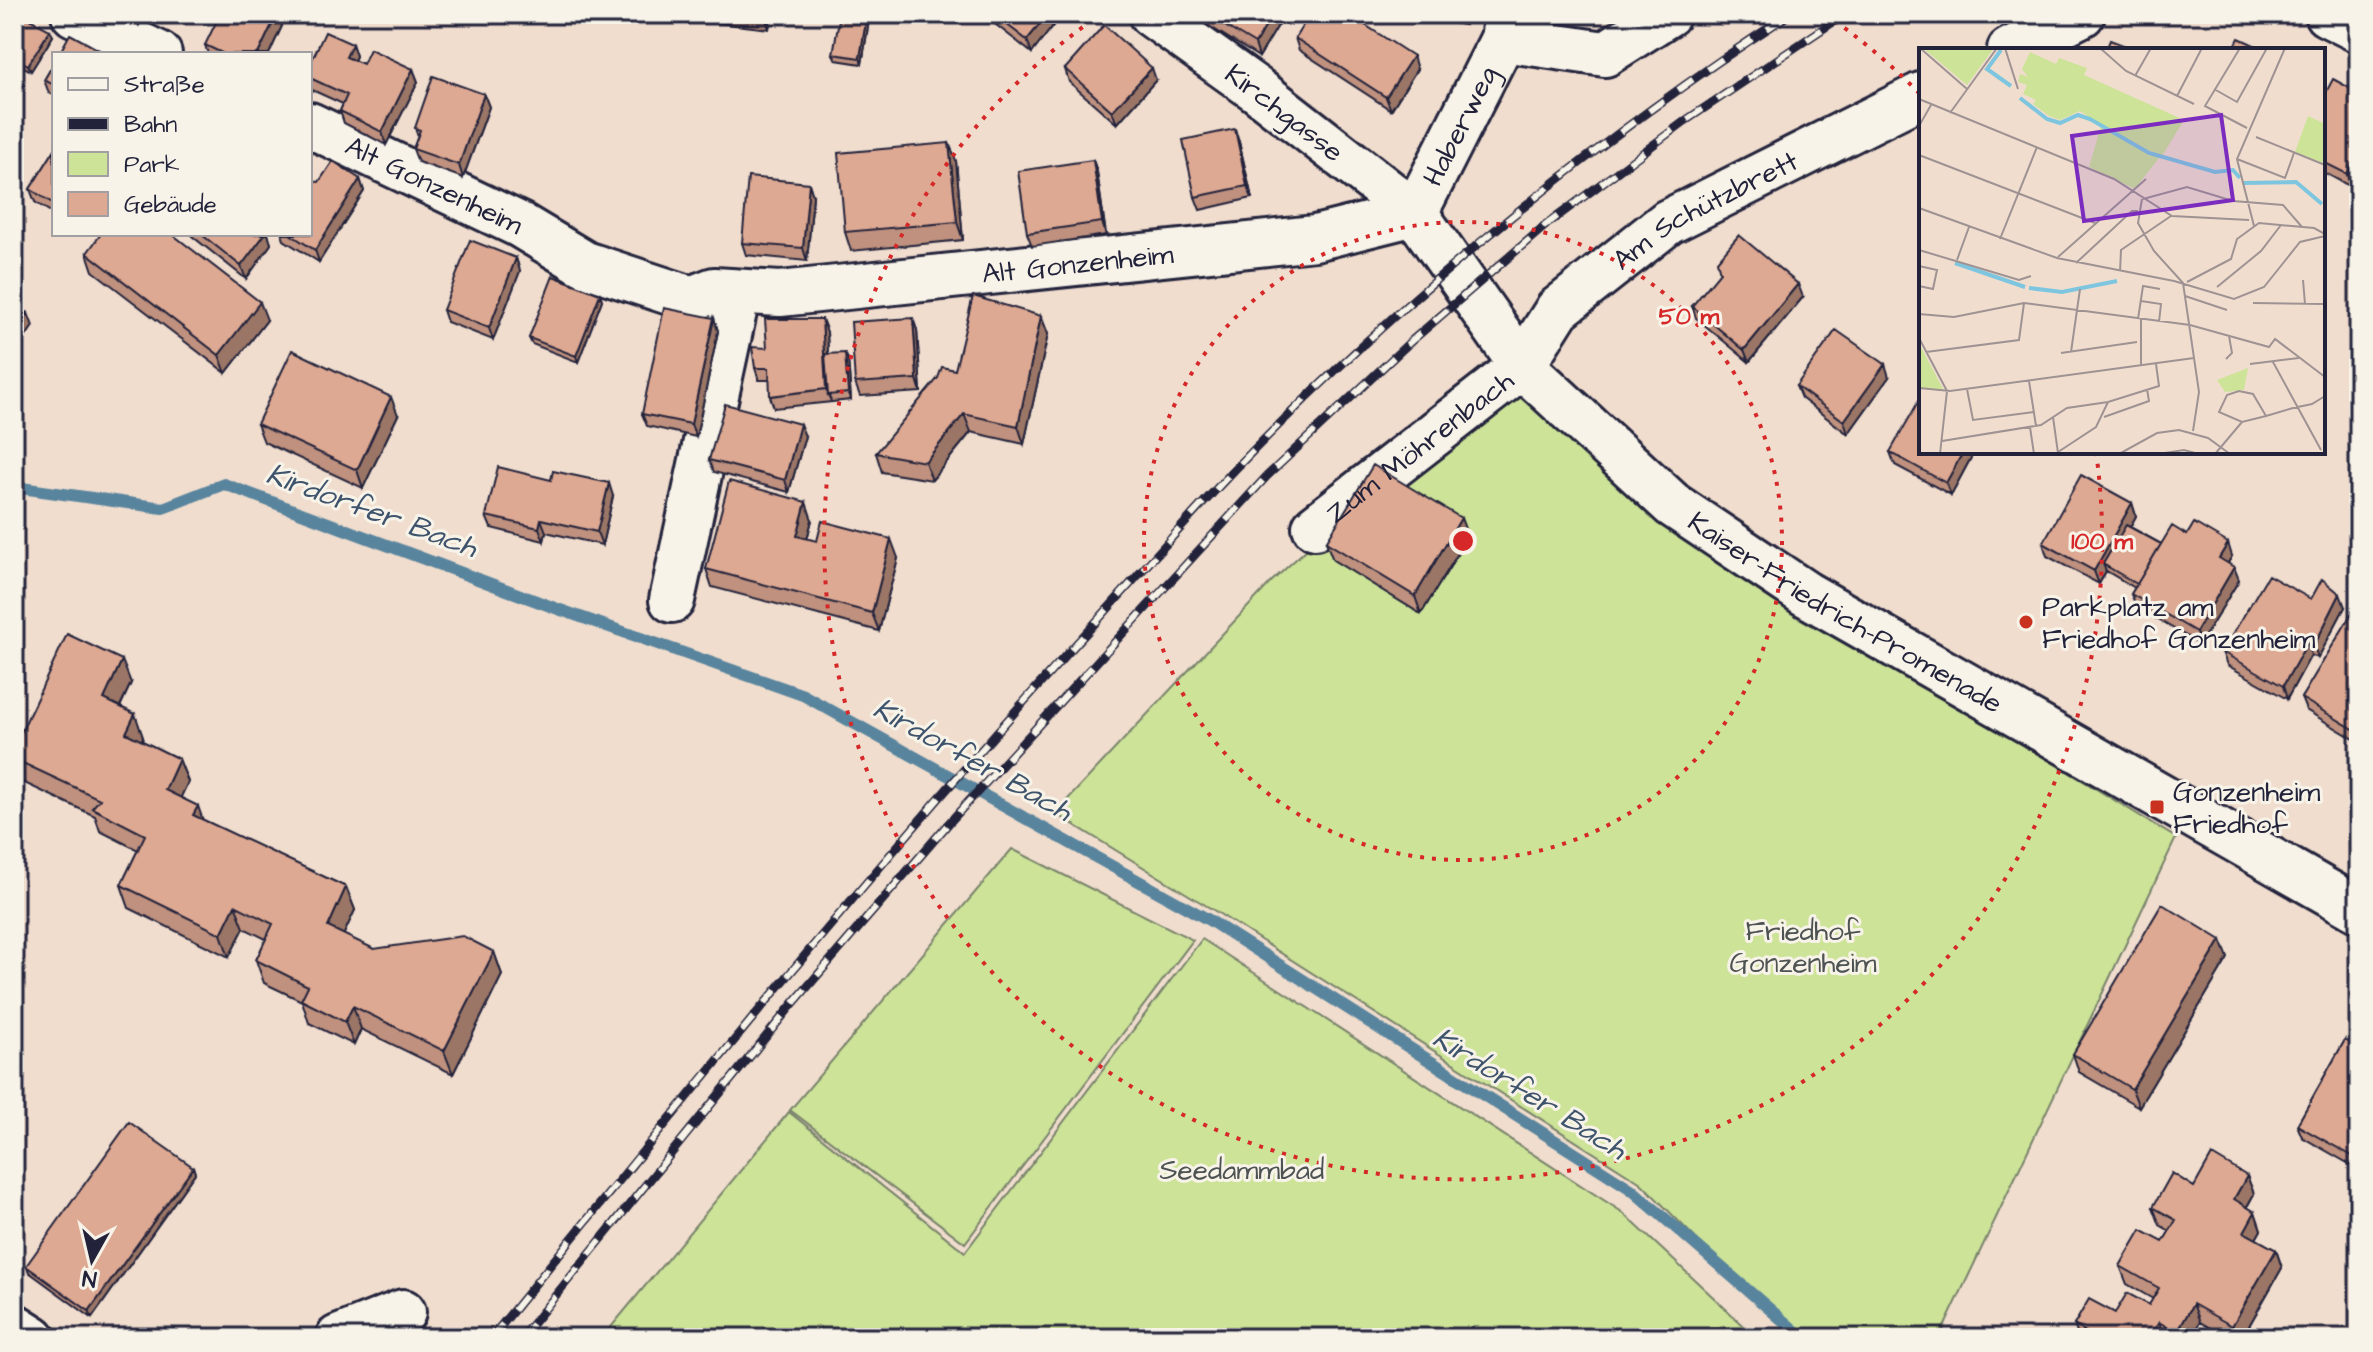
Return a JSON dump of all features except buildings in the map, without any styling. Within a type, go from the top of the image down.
[{"type":"street","points":[[74,14],[155,52]]},
{"type":"street","name":"Kirchgasse","points":[[1151,14],[1256,89],[1415,213]]},
{"type":"street","name":"Haberweg","points":[[1415,213],[1505,27],[1605,54],[1668,14]]},
{"type":"street","points":[[2014,48],[2082,14]]},
{"type":"street","points":[[2327,14],[2359,30]]},
{"type":"street","name":"Am Schützbrett","points":[[1522,366],[1558,309],[1668,222],[1919,96]]},
{"type":"street","name":"Alt Gonzenheim","points":[[312,126],[520,225],[585,264],[691,299],[714,290],[780,294],[1315,238],[1415,213]]},
{"type":"street","name":"Kaiser-Friedrich-Promenade","points":[[1415,213],[1522,366],[1673,505],[1806,594],[2359,910]]},
{"type":"street","points":[[672,600],[738,293]]},
{"type":"street","name":"Zum Möhrenbach","points":[[1315,527],[1522,366]]},
{"type":"street","points":[[338,1338],[403,1312]]},
{"type":"street","points":[[14,1326],[33,1338]]},
{"type":"green space","name":"Friedhof Gonzenheim","points":[[1507,382],[1997,728],[2176,838],[1939,1338],[1794,1338],[1641,1183],[1215,911],[1055,813],[1272,581],[1390,473]]},
{"type":"green space","points":[[1012,849],[1193,940],[965,1243],[790,1110]]},
{"type":"green space","name":"Seedammbad","points":[[1202,939],[1622,1212],[1757,1338],[602,1338],[789,1112],[965,1252]]},
{"type":"waterway","name":"Kirdorfer Bach","points":[[14,487],[163,508],[224,484],[555,608],[803,695],[1209,920],[1631,1189],[1803,1338]]},
{"type":"railway","points":[[491,1338],[706,1074],[925,814],[1240,464],[1366,342],[1503,224],[1645,114],[1790,14]]},
{"type":"railway","points":[[521,1338],[791,1006],[948,824],[1267,476],[1409,343],[1546,225],[1685,121],[1845,14]]},
{"type":"place","name":"Parkplatz am Friedhof Gonzenheim","points":[[2026,622]]},
{"type":"place","name":"Gonzenheim Friedhof","points":[[2157,807]]}]
